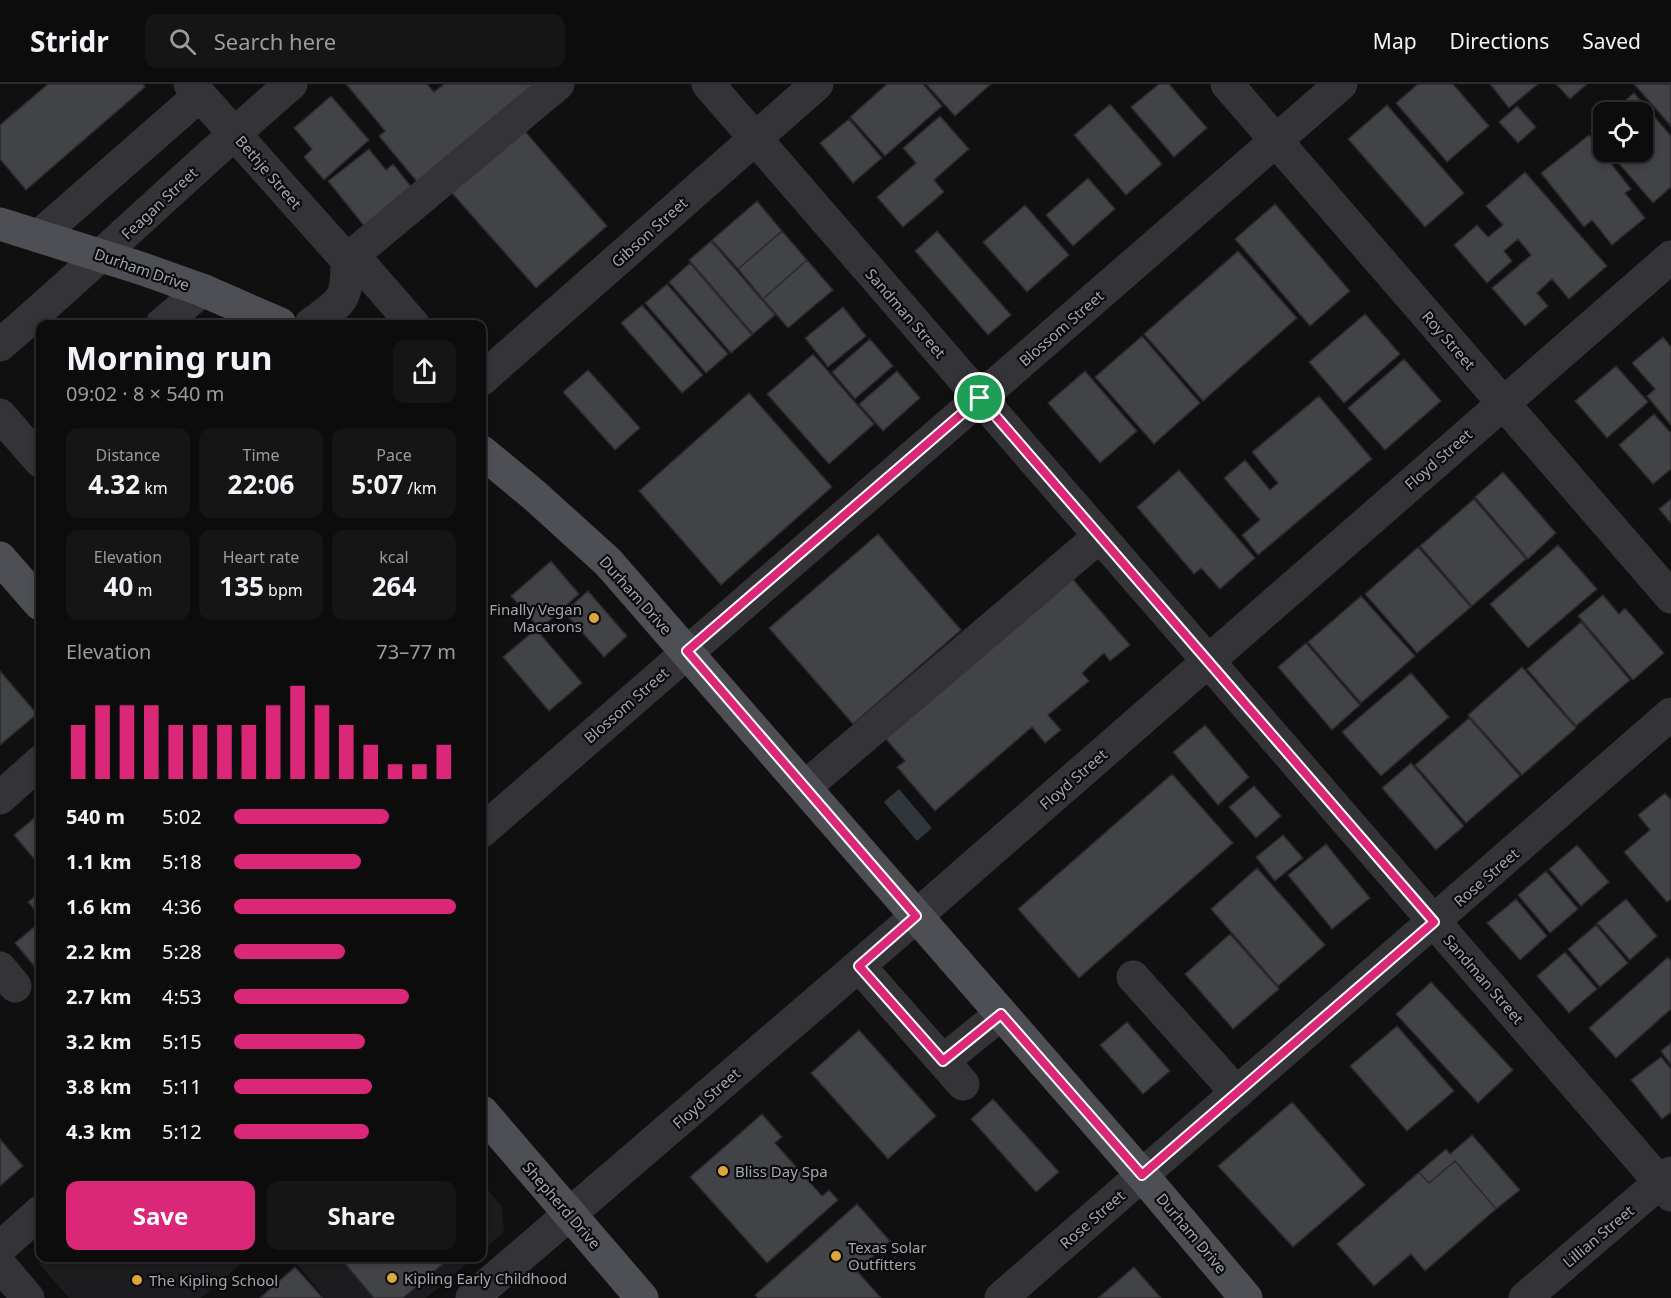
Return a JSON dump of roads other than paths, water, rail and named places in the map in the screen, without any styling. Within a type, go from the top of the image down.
[{"type":"main road","name":"Durham Drive","points":[[0,224],[103,255],[202,290],[271,320]]},
{"type":"main road","name":"Durham Drive","points":[[486,456],[534,495],[608,562],[1142,1175],[1246,1298]]},
{"type":"main road","points":[[0,558],[36,599]]},
{"type":"main road","name":"Shepherd Drive","points":[[486,1117],[570,1214],[631,1294]]},
{"type":"street","name":"Feagan Street","points":[[0,345],[291,84]]},
{"type":"street","points":[[316,320],[343,298],[347,286],[347,260],[558,84]]},
{"type":"street","name":"Sandman Street","points":[[708,84],[1434,922],[1668,1184]]},
{"type":"street","name":"Gibson Street","points":[[486,375],[817,84]]},
{"type":"street","name":"Roy Street","points":[[1227,84],[1671,597]]},
{"type":"street","name":"Blossom Street","points":[[486,827],[1341,84]]},
{"type":"street","name":"Bethje Street","points":[[195,90],[347,260],[365,269],[410,320]]},
{"type":"street","points":[[39,236],[195,90]]},
{"type":"street","name":"Floyd Street","points":[[472,1298],[859,966],[1671,257]]},
{"type":"street","points":[[167,320],[202,290]]},
{"type":"street","points":[[0,415],[34,442]]},
{"type":"street","points":[[805,788],[1100,536]]},
{"type":"street","name":"Rose Street","points":[[1001,1298],[1671,714]]},
{"type":"street","points":[[0,798],[36,766]]},
{"type":"street","points":[[859,966],[953,1073],[1001,1014]]},
{"type":"street","points":[[1133,977],[1237,1093]]},
{"type":"street","name":"Lillian Street","points":[[1525,1298],[1668,1184]]},
{"type":"street","points":[[0,1248],[36,1216]]},
{"type":"street","points":[[0,1265],[28,1298]]},
{"type":"place","name":"Finally Vegan Macarons","points":[[594,618]]},
{"type":"place","name":"Bliss Day Spa","points":[[723,1171]]},
{"type":"place","name":"Texas Solar Outfitters","points":[[836,1256]]},
{"type":"place","name":"Kipling Early Childhood","points":[[392,1278]]},
{"type":"place","name":"The Kipling School","points":[[137,1280]]}]
